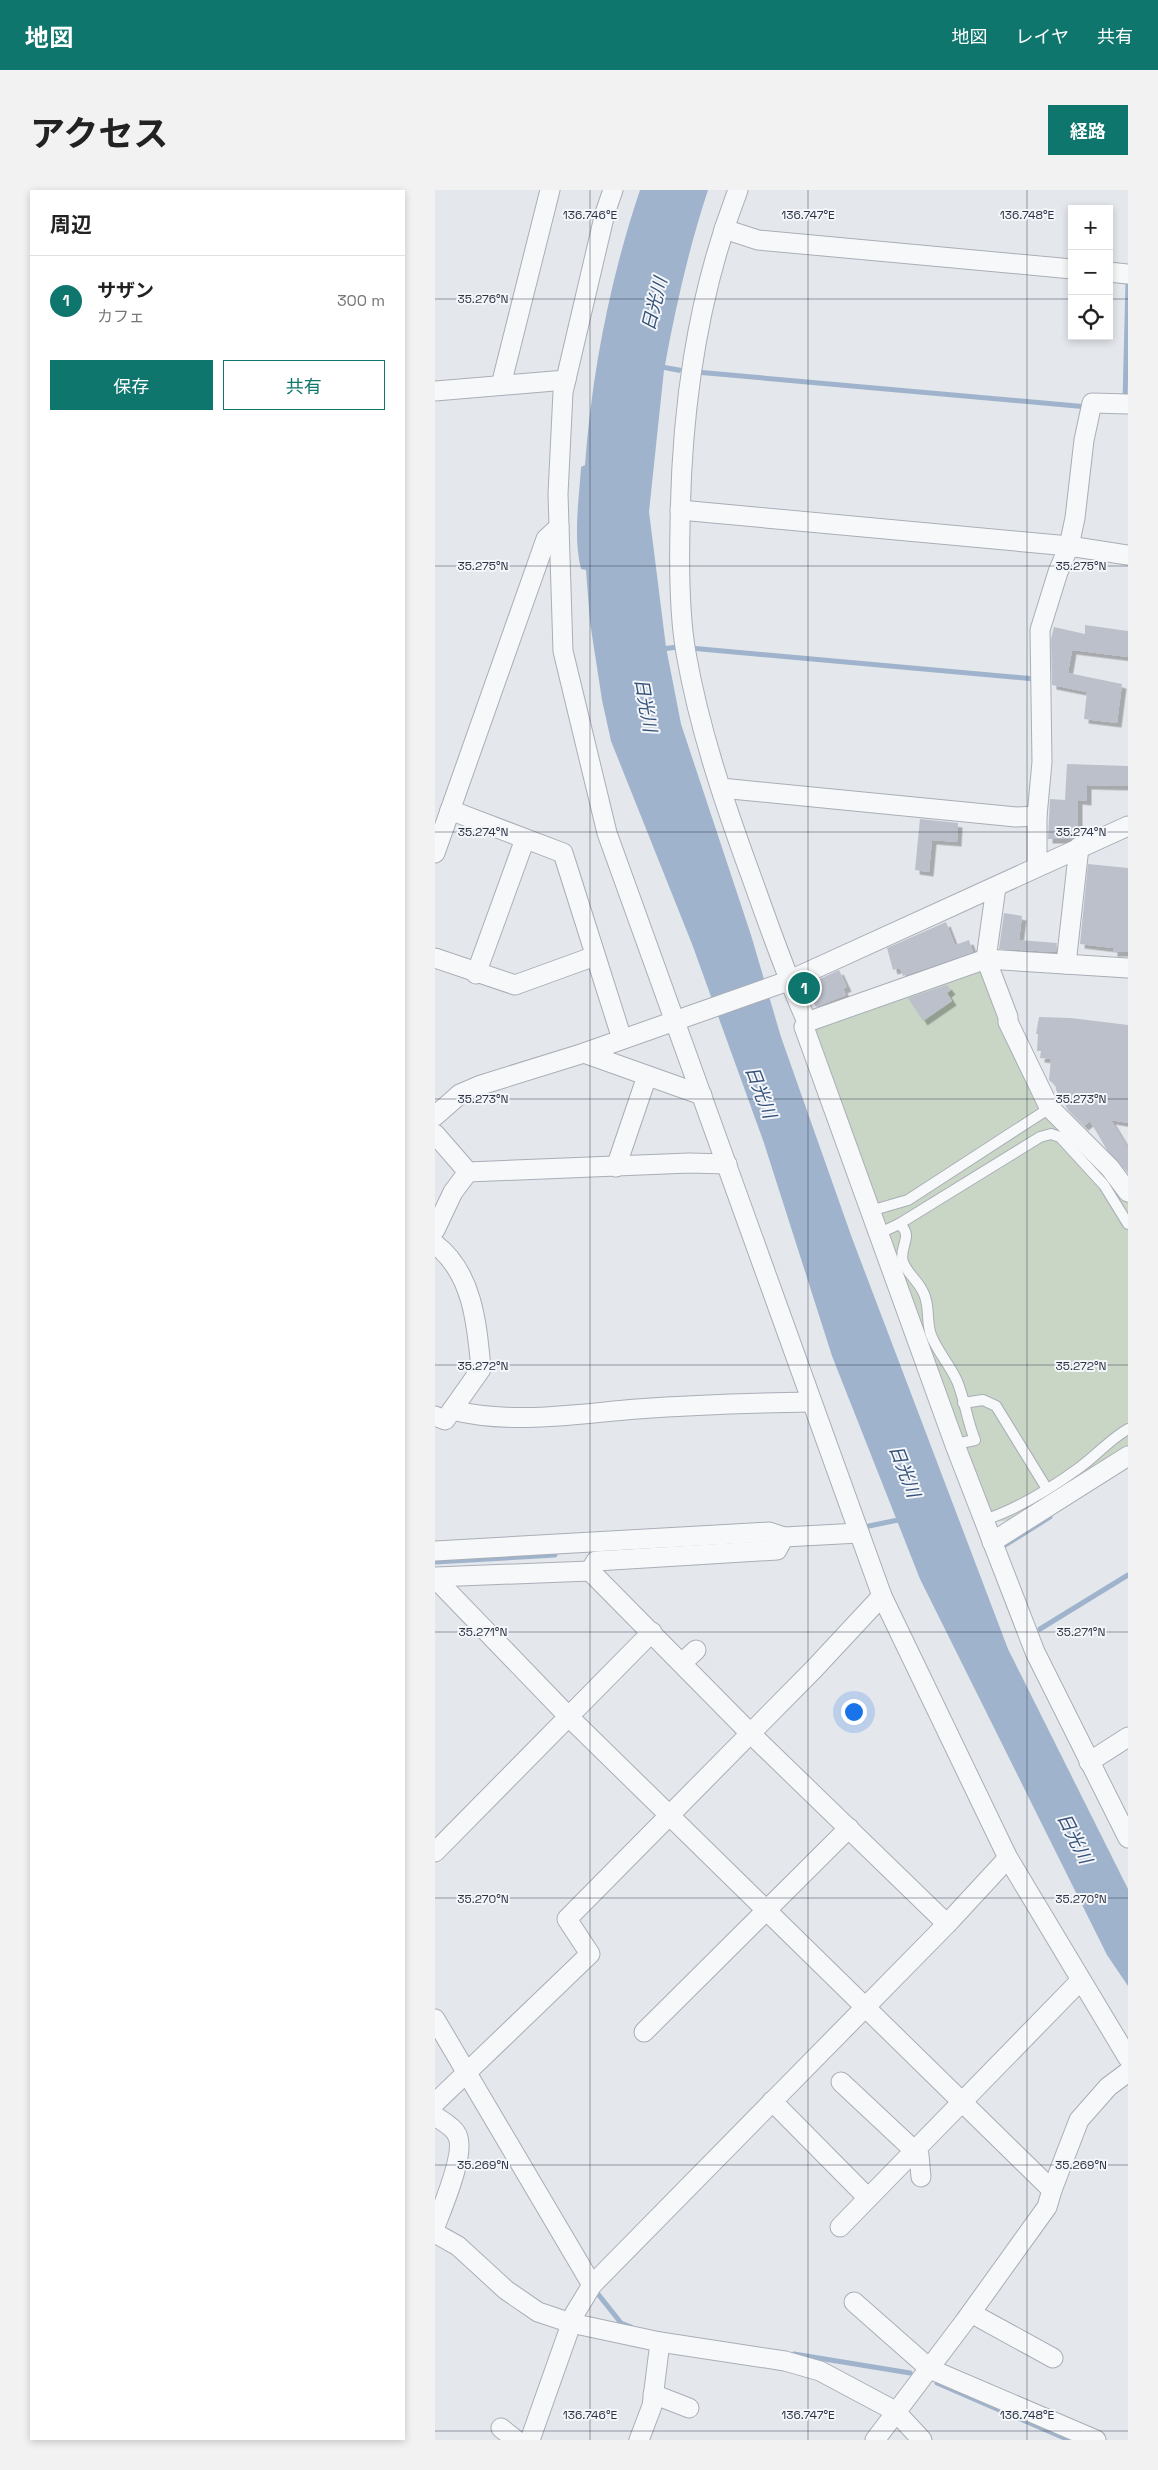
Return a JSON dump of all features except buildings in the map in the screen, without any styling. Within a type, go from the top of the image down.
[{"type":"street","points":[[501,385],[550,190]]},
{"type":"street","points":[[613,190],[605,213],[563,392],[558,494],[563,651],[607,833],[882,1596],[1008,1858],[1128,2058]]},
{"type":"street","points":[[738,190],[724,229],[702,304],[687,392],[680,510],[681,607],[686,652],[704,732],[721,788],[788,981],[807,1022]]},
{"type":"street","points":[[724,229],[759,240],[1068,269]]},
{"type":"street","points":[[1113,272],[1128,274]]},
{"type":"street","points":[[435,391],[566,380]]},
{"type":"street","points":[[1037,865],[1037,816],[1042,762],[1040,630],[1057,572],[1069,546],[1075,518],[1084,440],[1092,403],[1128,404]]},
{"type":"street","points":[[680,510],[1069,546],[1128,556]]},
{"type":"street","points":[[435,853],[547,539],[559,527]]},
{"type":"street","points":[[721,788],[1016,817],[1037,816]]},
{"type":"street","points":[[450,810],[563,854],[622,1039]]},
{"type":"street","points":[[435,1116],[460,1094],[481,1085],[584,1053],[788,981],[996,887],[1037,865],[1128,826]]},
{"type":"street","points":[[476,974],[525,839]]},
{"type":"street","points":[[1066,964],[1079,846]]},
{"type":"street","points":[[996,887],[986,959],[1008,1017],[1008,1022],[1049,1107],[1110,1168],[1128,1192]]},
{"type":"street","points":[[435,958],[476,974],[515,985],[595,956]]},
{"type":"street","points":[[1128,968],[986,959],[807,1022],[804,1027],[955,1444],[1035,1652],[1128,1838]]},
{"type":"street","points":[[584,1053],[702,1096]]},
{"type":"street","points":[[616,1167],[647,1076]]},
{"type":"street","points":[[435,1134],[469,1172]]},
{"type":"street","points":[[435,1230],[453,1192],[469,1172],[689,1163],[727,1164]]},
{"type":"street","points":[[435,1244],[457,1269],[469,1294],[477,1324],[481,1369],[443,1413]]},
{"type":"street","points":[[443,1413],[480,1417],[534,1417],[704,1404],[811,1402]]},
{"type":"street","points":[[992,1542],[1070,1483],[1128,1456]]},
{"type":"street","points":[[435,1551],[769,1532],[784,1537],[859,1533]]},
{"type":"street","points":[[590,1572],[596,1561],[777,1550],[784,1537]]},
{"type":"street","points":[[435,1578],[590,1572],[652,1632],[750,1733],[947,1924]]},
{"type":"street","points":[[435,1578],[569,1717],[1053,2190]]},
{"type":"street","points":[[435,2103],[590,1954],[567,1919],[882,1596]]},
{"type":"street","points":[[435,1852],[652,1632]]},
{"type":"street","points":[[682,1663],[696,1650]]},
{"type":"street","points":[[1089,1762],[1128,1737]]},
{"type":"street","points":[[644,2032],[849,1828]]},
{"type":"street","points":[[530,2440],[571,2322],[592,2285],[947,1924],[1008,1858]]},
{"type":"street","points":[[840,2227],[1081,1980]]},
{"type":"street","points":[[435,2019],[465,2073],[592,2285]]},
{"type":"street","points":[[875,2440],[895,2411],[930,2369],[971,2314],[1047,2207],[1079,2120],[1108,2088],[1128,2072]]},
{"type":"street","points":[[841,2082],[915,2150],[919,2155],[921,2177]]},
{"type":"street","points":[[772,2101],[868,2198]]},
{"type":"street","points":[[435,2116],[456,2132],[460,2140],[455,2174],[435,2227]]},
{"type":"street","points":[[435,2233],[457,2246],[507,2290],[538,2312],[571,2322],[660,2342],[785,2361],[820,2371],[895,2411],[922,2440]]},
{"type":"street","points":[[854,2302],[930,2369],[1096,2440]]},
{"type":"street","points":[[971,2314],[1053,2358]]},
{"type":"street","points":[[639,2440],[652,2406],[660,2342]]},
{"type":"street","points":[[653,2394],[689,2408]]},
{"type":"street","points":[[501,2428],[517,2440]]},
{"type":"lane","points":[[870,1211],[909,1200],[1049,1107]]},
{"type":"lane","points":[[1029,1121],[1040,1137]]},
{"type":"lane","points":[[879,1234],[899,1224],[1040,1137],[1051,1134],[1060,1137],[1104,1185],[1128,1224]]},
{"type":"lane","points":[[967,1162],[975,1176]]},
{"type":"lane","points":[[899,1224],[905,1228],[907,1234],[903,1261],[909,1275],[919,1284],[924,1293],[927,1302],[930,1333],[958,1382],[975,1440],[955,1444]]},
{"type":"lane","points":[[963,1403],[983,1400],[996,1406],[1047,1489]]},
{"type":"lane","points":[[984,1520],[1009,1512],[1047,1489],[1070,1483],[1128,1429]]},
{"type":"green space","points":[[983,965],[999,1021],[1104,1174],[1128,1203],[1128,1448],[1010,1520],[995,1522],[988,1511],[814,1028]]},
{"type":"water","name":"日光川","points":[[640,190],[708,190],[683,277],[665,365],[682,368],[680,373],[664,370],[649,512],[666,647],[681,724],[751,935],[781,1037],[852,1238],[1008,1649],[1128,1889],[1128,1986],[1107,1955],[920,1579],[832,1356],[764,1143],[692,944],[611,741],[602,700],[590,622],[586,570],[581,569],[577,544],[577,518],[581,467],[585,465],[592,395],[604,326],[620,257]]},
{"type":"waterway","points":[[1125,401],[1128,282]]},
{"type":"waterway","points":[[696,372],[1088,407]]},
{"type":"waterway","points":[[661,649],[679,647],[1035,679]]},
{"type":"waterway","points":[[1002,1547],[1050,1517]]},
{"type":"waterway","points":[[869,1526],[903,1519]]},
{"type":"waterway","points":[[435,1562],[555,1555]]},
{"type":"waterway","points":[[1040,1629],[1128,1575]]},
{"type":"waterway","points":[[598,2294],[621,2323],[631,2327]]},
{"type":"waterway","points":[[794,2354],[910,2373]]},
{"type":"waterway","points":[[937,2383],[1069,2440]]},
{"type":"place","name":"サザン","points":[[804,988]]}]
